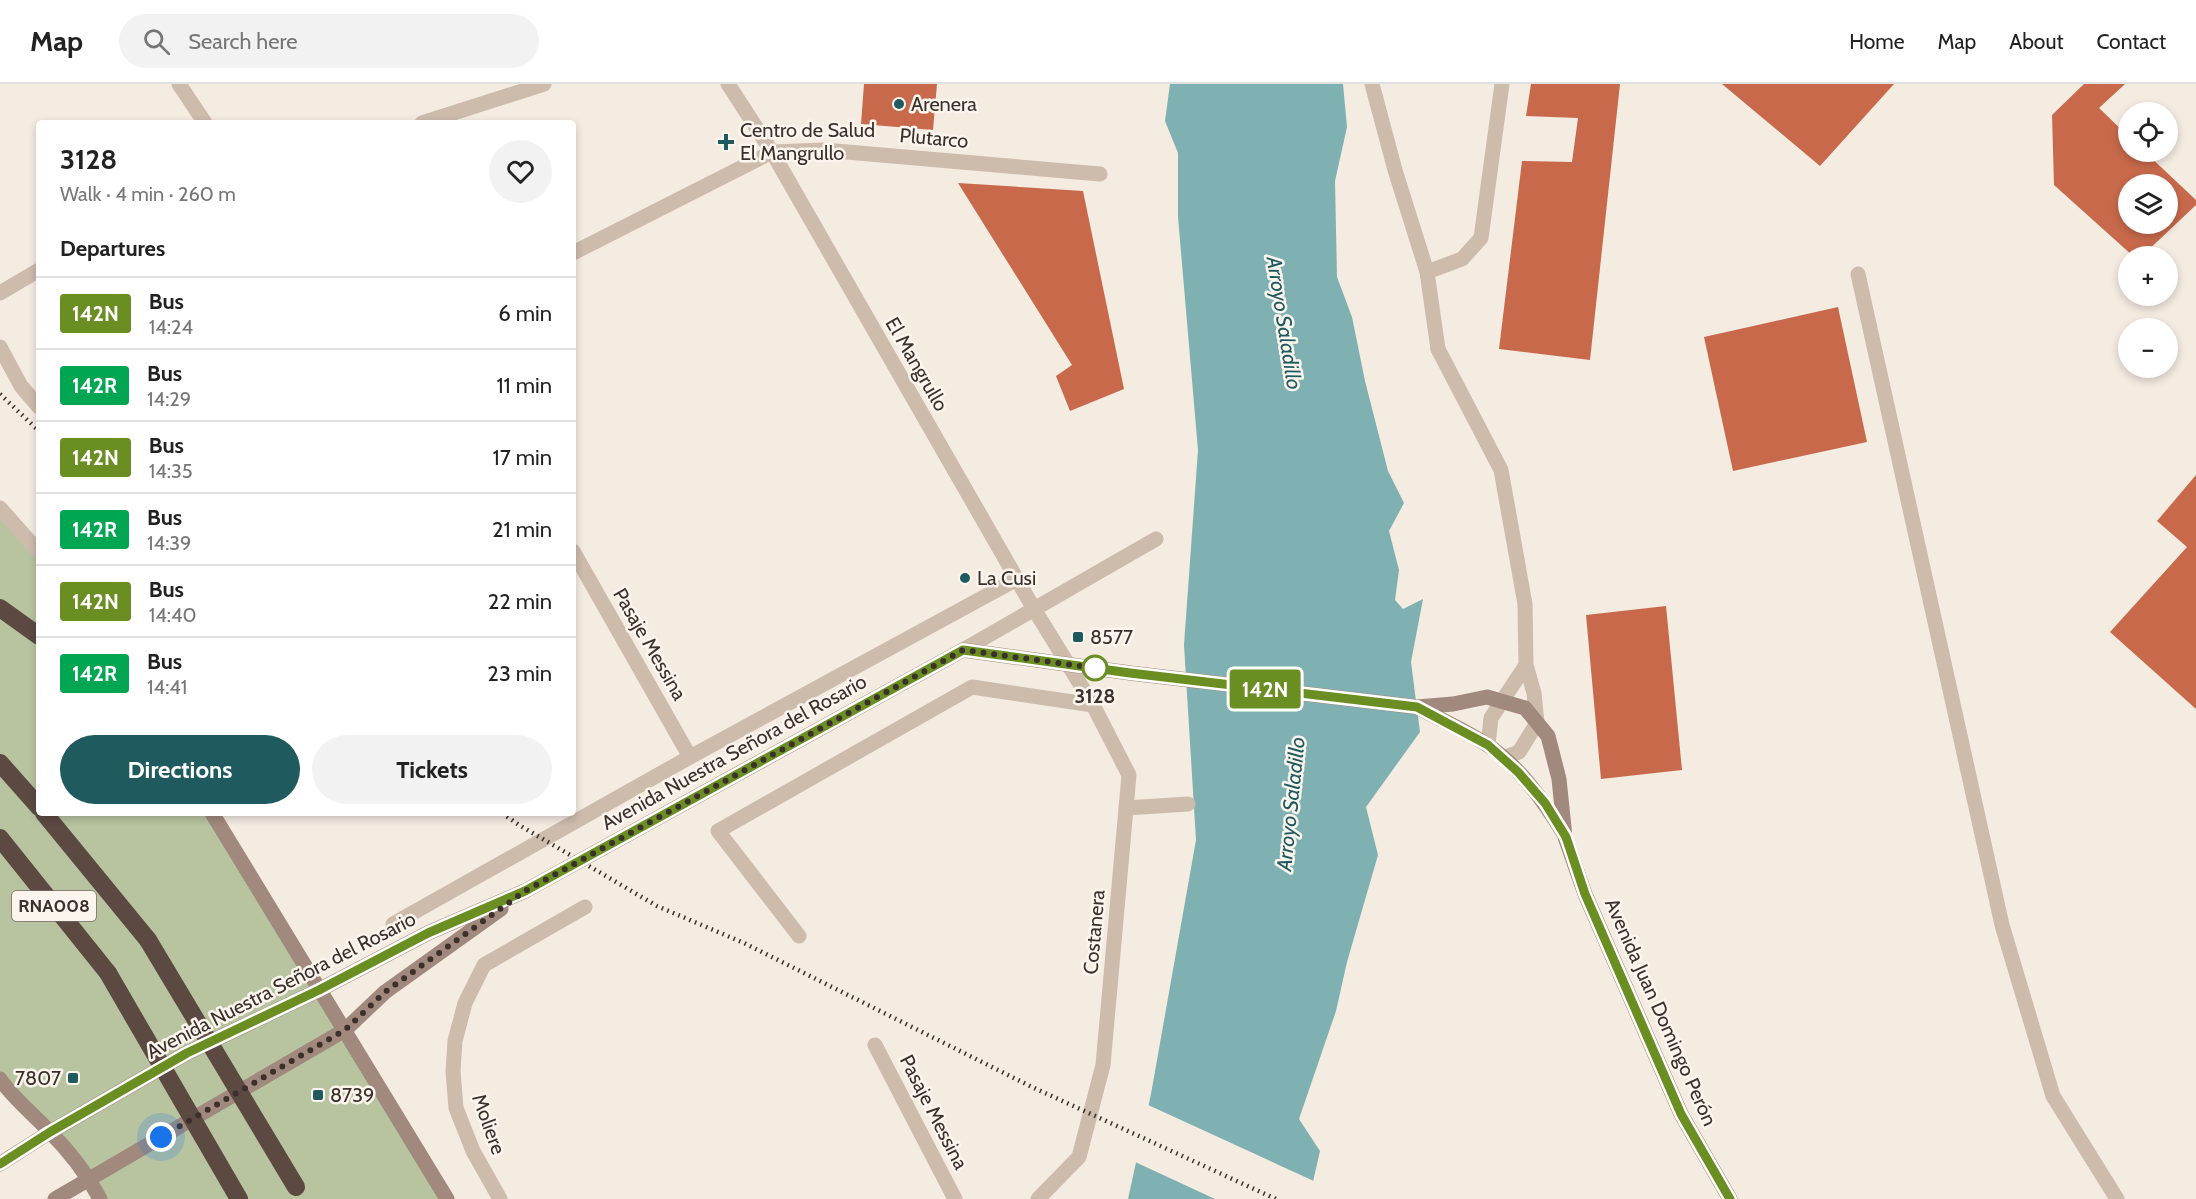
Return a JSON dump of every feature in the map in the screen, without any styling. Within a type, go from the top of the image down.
[{"type":"highway","points":[[0,608],[36,634]]},
{"type":"highway","points":[[0,764],[36,804]]},
{"type":"highway","name":"RNA008","points":[[46,816],[148,940],[298,1193]]},
{"type":"highway","name":"RNA008","points":[[0,838],[108,973],[239,1199]]},
{"type":"street","points":[[179,84],[203,120]]},
{"type":"street","points":[[431,120],[544,84]]},
{"type":"street","name":"El Mangrullo","points":[[728,84],[771,152],[1068,665]]},
{"type":"street","points":[[1372,84],[1426,272],[1438,349],[1501,470],[1525,604],[1526,665],[1534,693],[1537,723],[1519,752],[1503,758]]},
{"type":"street","points":[[1426,272],[1462,259],[1481,238],[1502,84]]},
{"type":"street","name":"Plutarco","points":[[576,251],[771,152],[824,150],[1100,174]]},
{"type":"street","points":[[0,293],[36,272]]},
{"type":"street","points":[[1858,274],[2002,925],[2054,1096],[2117,1199]]},
{"type":"street","points":[[0,347],[21,386],[36,404]]},
{"type":"street","points":[[0,508],[36,549]]},
{"type":"street","name":"Avenida Nuestra Señora del Rosario","points":[[0,1164],[50,1132],[187,1053],[319,990],[428,933],[525,891],[963,650],[1156,539]]},
{"type":"street","name":"Pasaje Messina","points":[[576,556],[690,757]]},
{"type":"street","points":[[393,924],[690,757],[1017,579]]},
{"type":"street","points":[[963,650],[1130,673],[1417,707]]},
{"type":"street","name":"Costanera","points":[[1038,1199],[1079,1157],[1103,1065],[1129,775],[1093,705],[1068,665]]},
{"type":"street","points":[[1488,745],[1491,718],[1526,665]]},
{"type":"street","points":[[799,936],[718,831],[972,687],[1093,705]]},
{"type":"street","name":"Avenida Juan Domingo Perón","points":[[1417,707],[1453,704],[1487,697],[1525,708],[1548,736],[1559,779],[1566,837],[1585,894],[1681,1114],[1730,1199]]},
{"type":"street","name":"Avenida Juan Domingo Perón","points":[[1417,707],[1488,745],[1503,758],[1545,803],[1566,837]]},
{"type":"street","points":[[1126,808],[1188,804]]},
{"type":"street","points":[[214,816],[447,1199]]},
{"type":"street","name":"Avenida Nuestra Señora del Rosario","points":[[55,1199],[345,1030],[385,992],[525,891]]},
{"type":"street","name":"Moliere","points":[[500,1199],[473,1151],[456,1108],[453,1071],[454,1041],[465,1003],[484,965],[585,907]]},
{"type":"street","name":"Pasaje Messina","points":[[875,1045],[955,1199]]},
{"type":"street","points":[[0,1079],[6,1095],[50,1132],[90,1179],[100,1199]]},
{"type":"green space","points":[[0,508],[36,549],[36,816],[214,816],[447,1199],[100,1199],[0,1079]]},
{"type":"water","name":"Arroyo Saladillo","points":[[1170,84],[1343,84],[1347,127],[1335,181],[1337,277],[1352,317],[1365,381],[1388,471],[1404,503],[1389,531],[1399,570],[1395,600],[1403,609],[1423,599],[1411,662],[1420,732],[1366,807],[1378,855],[1347,962],[1336,1011],[1299,1119],[1320,1151],[1309,1199],[1128,1199],[1151,1094],[1196,840],[1184,645],[1198,450],[1178,217],[1178,153],[1165,121]]},
{"type":"pier","points":[[1146,1104],[1316,1182],[1312,1199],[1215,1199],[1133,1161]]},
{"type":"building","name":"Arenera","points":[[864,84],[937,84],[933,130],[861,124]]},
{"type":"building","points":[[1531,84],[1620,84],[1590,360],[1499,349],[1522,161],[1572,162],[1578,118],[1526,116]]},
{"type":"building","points":[[1722,84],[1894,84],[1820,166]]},
{"type":"building","points":[[2084,84],[2125,84],[2099,108],[2118,126],[2118,162],[2156,162],[2168,174],[2118,174],[2118,234],[2165,234],[2153,246],[2122,246],[2054,185],[2052,115]]},
{"type":"building","points":[[958,183],[1083,191],[1124,389],[1070,411],[1056,376],[1072,365]]},
{"type":"building","points":[[2178,183],[2196,200],[2196,205],[2178,222]]},
{"type":"building","points":[[1838,307],[1867,442],[1733,471],[1704,337]]},
{"type":"building","points":[[2196,475],[2196,709],[2110,632],[2187,547],[2157,521]]},
{"type":"building","points":[[1666,606],[1682,770],[1601,779],[1586,615]]},
{"type":"railway","points":[[0,394],[36,428]]},
{"type":"railway","points":[[506,816],[657,906],[744,943],[1032,1087],[1276,1199]]},
{"type":"bus line","name":"142N","points":[[0,1164],[50,1132],[187,1053],[319,990],[428,933],[525,891],[963,650],[1130,673],[1417,707],[1488,745],[1518,772],[1545,803],[1566,837],[1585,894],[1681,1114],[1730,1199]]},
{"type":"place","name":"Arenera","points":[[899,104]]},
{"type":"place","name":"Centro de Salud El Mangrullo","points":[[726,142]]},
{"type":"place","name":"La Cusi","points":[[965,578]]},
{"type":"place","name":"8577","points":[[1078,637]]},
{"type":"place","name":"3128","points":[[1095,668]]},
{"type":"place","name":"7807","points":[[73,1078]]},
{"type":"place","name":"8739","points":[[318,1095]]},
{"type":"route","points":[[161,1137],[345,1030],[385,992],[525,891],[963,650],[1095,668]]}]
